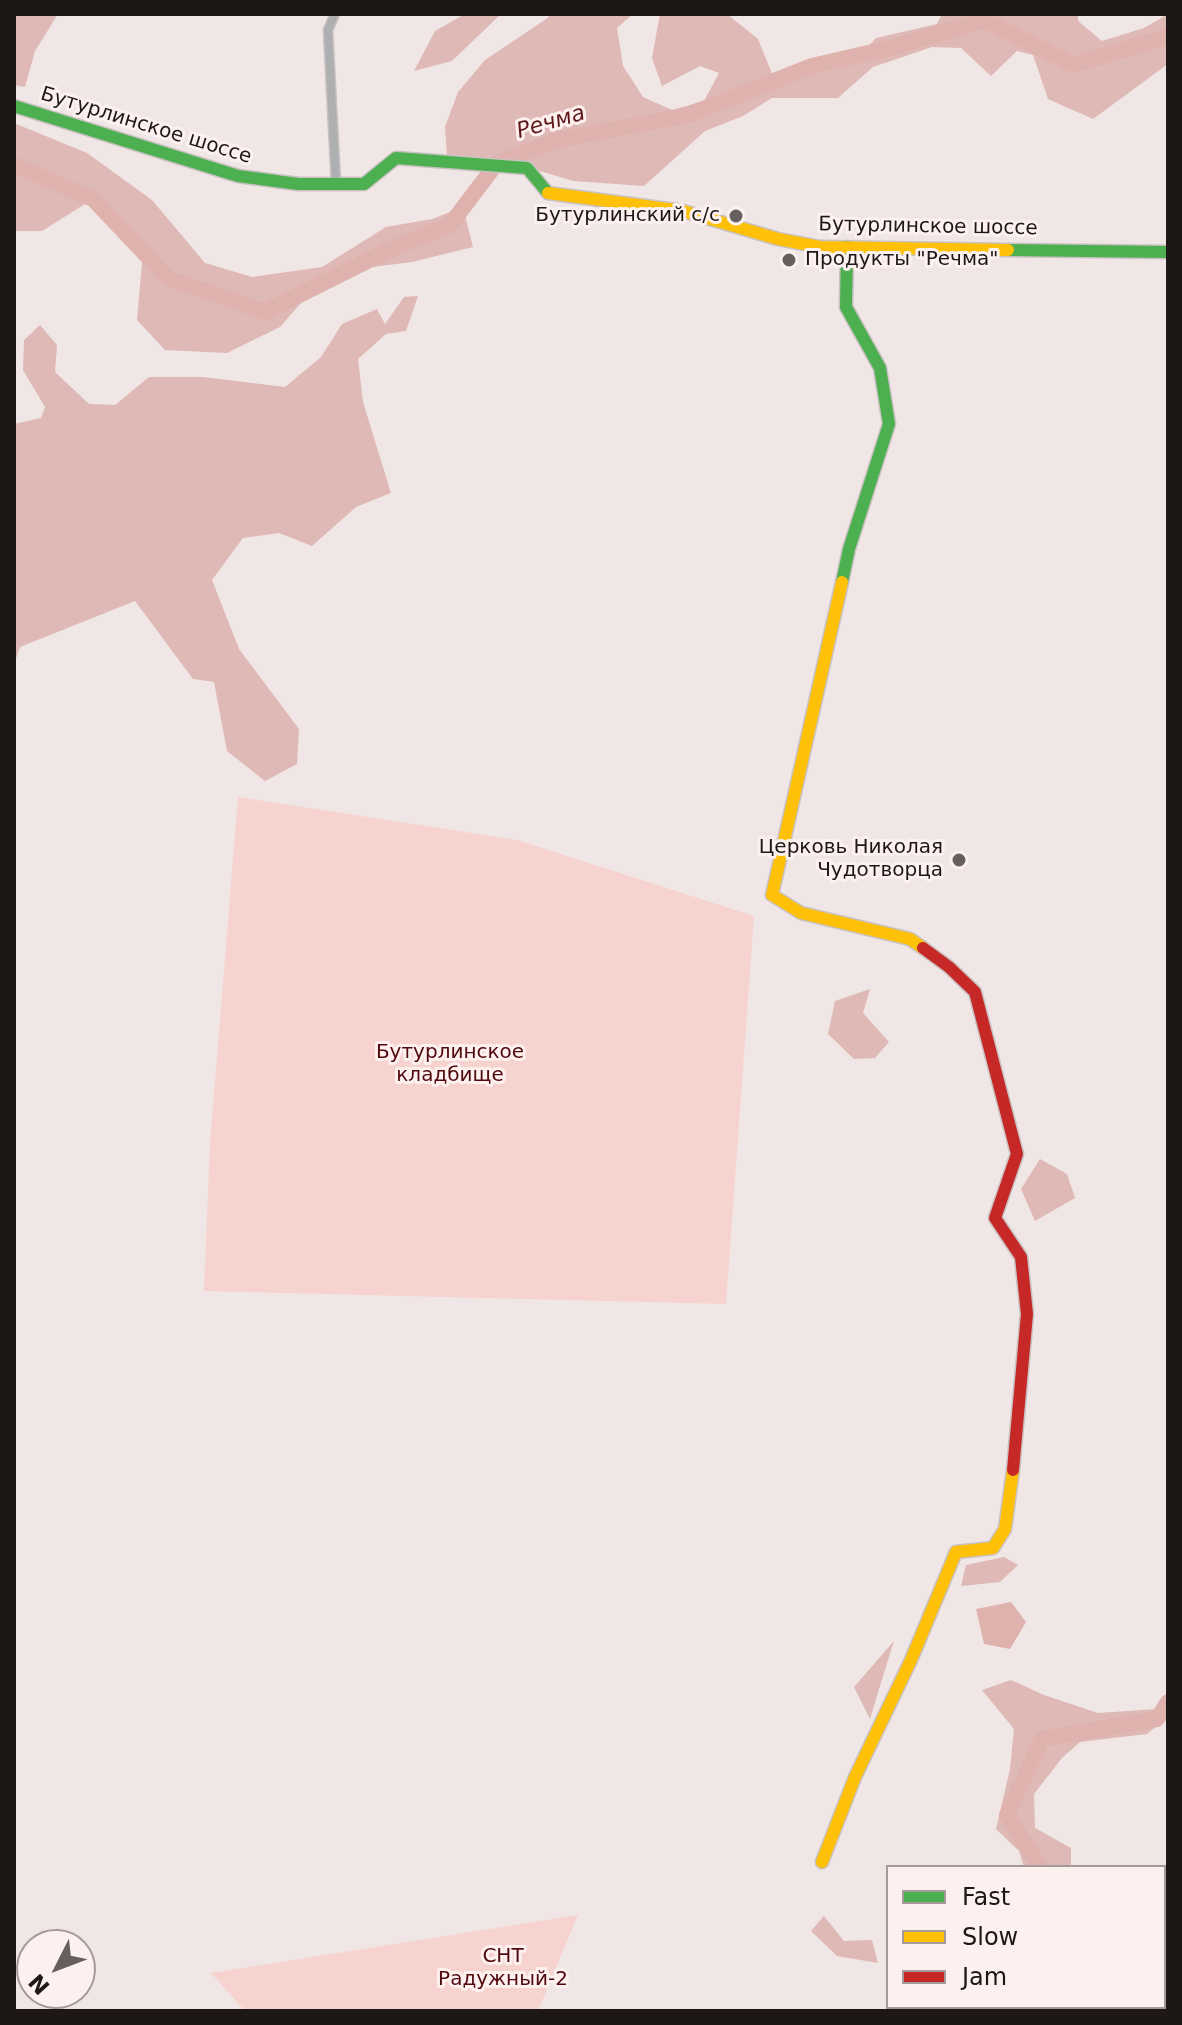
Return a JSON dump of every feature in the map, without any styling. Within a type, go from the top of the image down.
[{"type":"main road","name":"Бутурлинское шоссе","points":[[14,106],[238,176],[268,182],[364,184],[396,158],[527,168],[548,193],[669,208],[707,216],[794,243],[820,247],[1168,252]]},
{"type":"main road","points":[[822,1862],[855,1777],[911,1660],[956,1552],[993,1548],[1005,1529],[1017,1436],[1027,1314],[1021,1257],[995,1218],[1017,1154],[975,992],[949,967],[910,939],[801,913],[772,895],[849,549],[889,424],[880,368],[846,307],[847,247]]},
{"type":"street","points":[[335,14],[328,30],[336,184]]},
{"type":"green space","name":"Бутурлинское кладбище","points":[[238,797],[517,840],[754,916],[726,1304],[204,1291],[210,1144]]},
{"type":"green space","name":"СНТ Радужный-2","points":[[578,1915],[538,2011],[245,2011],[211,1973]]},
{"type":"shaded area","points":[[14,14],[58,14],[35,51],[25,87],[14,85]]},
{"type":"shaded area","points":[[465,14],[501,14],[452,61],[414,71],[435,31]]},
{"type":"shaded area","points":[[545,14],[633,14],[617,28],[623,66],[643,97],[672,110],[704,101],[719,73],[700,66],[662,86],[652,58],[660,14],[727,14],[758,39],[775,81],[812,66],[860,55],[876,38],[937,24],[942,14],[1078,14],[1078,21],[1102,41],[1144,28],[1168,14],[1168,64],[1093,119],[1048,99],[1033,55],[1017,51],[991,76],[961,48],[932,47],[873,67],[838,98],[772,98],[743,116],[705,131],[644,186],[573,181],[527,167],[447,157],[445,127],[458,92],[485,60],[549,17]]},
{"type":"shaded area","points":[[14,123],[87,153],[152,200],[205,263],[252,277],[322,267],[386,227],[432,219],[463,207],[473,247],[412,262],[349,270],[315,287],[280,327],[227,353],[165,350],[137,320],[143,252],[93,199],[42,231],[14,231]]},
{"type":"shaded area","points":[[418,296],[406,331],[386,334],[358,359],[363,402],[391,493],[356,507],[312,546],[279,533],[243,538],[212,580],[239,649],[299,729],[297,764],[265,781],[227,751],[214,682],[193,679],[135,601],[20,647],[14,664],[14,424],[41,418],[45,407],[23,370],[24,340],[40,325],[57,345],[55,372],[89,404],[115,405],[149,377],[203,377],[285,387],[321,357],[342,324],[377,309],[385,324],[404,297]]},
{"type":"shaded area","points":[[870,989],[863,1013],[889,1042],[875,1058],[854,1059],[828,1034],[835,1001]]},
{"type":"shaded area","points":[[1040,1159],[1067,1174],[1075,1198],[1035,1221],[1021,1189]]},
{"type":"shaded area","points":[[1004,1557],[1018,1565],[1000,1582],[961,1586],[966,1565]]},
{"type":"shaded area","points":[[1011,1602],[1026,1622],[1010,1649],[984,1644],[976,1609]]},
{"type":"shaded area","points":[[894,1641],[880,1686],[870,1719],[854,1687]]},
{"type":"shaded area","points":[[1011,1680],[1098,1713],[1157,1709],[1168,1700],[1168,1717],[1147,1734],[1080,1742],[1062,1758],[1034,1794],[1035,1828],[1071,1848],[1071,1865],[1023,1865],[1019,1851],[996,1829],[1010,1769],[1014,1729],[982,1690]]},
{"type":"shaded area","points":[[824,1916],[844,1941],[872,1940],[878,1963],[837,1956],[811,1931]]},
{"type":"waterway","name":"Речма","points":[[14,165],[93,199],[168,278],[265,312],[391,249],[450,225],[497,163],[558,140],[688,115],[812,66],[894,47],[984,20],[1074,65],[1168,36]]},
{"type":"waterway","points":[[1039,1865],[1007,1815],[1042,1739],[1157,1719],[1168,1702]]},
{"type":"traffic: fast","points":[[14,106],[238,176],[298,184],[364,184]]},
{"type":"traffic: fast","points":[[364,184],[396,158],[527,168],[548,193]]},
{"type":"traffic: fast","points":[[842,582],[849,549],[889,424],[880,368],[846,307],[847,247]]},
{"type":"traffic: fast","points":[[1008,250],[1168,252]]},
{"type":"traffic: slow","points":[[548,193],[683,211],[778,239],[820,247],[1008,250]]},
{"type":"traffic: slow","points":[[842,582],[772,895],[801,913],[910,939],[923,948]]},
{"type":"traffic: slow","points":[[822,1862],[855,1777],[911,1660],[956,1552],[993,1548],[1005,1529],[1013,1470]]},
{"type":"traffic: jam","points":[[923,948],[975,992],[1017,1154],[995,1218],[1021,1257],[1027,1314],[1013,1470]]},
{"type":"place","name":"Бутурлинский с/с","points":[[736,216]]},
{"type":"place","name":"Продукты \"Речма\"","points":[[789,260]]},
{"type":"place","name":"Церковь Николая Чудотворца","points":[[959,860]]}]
